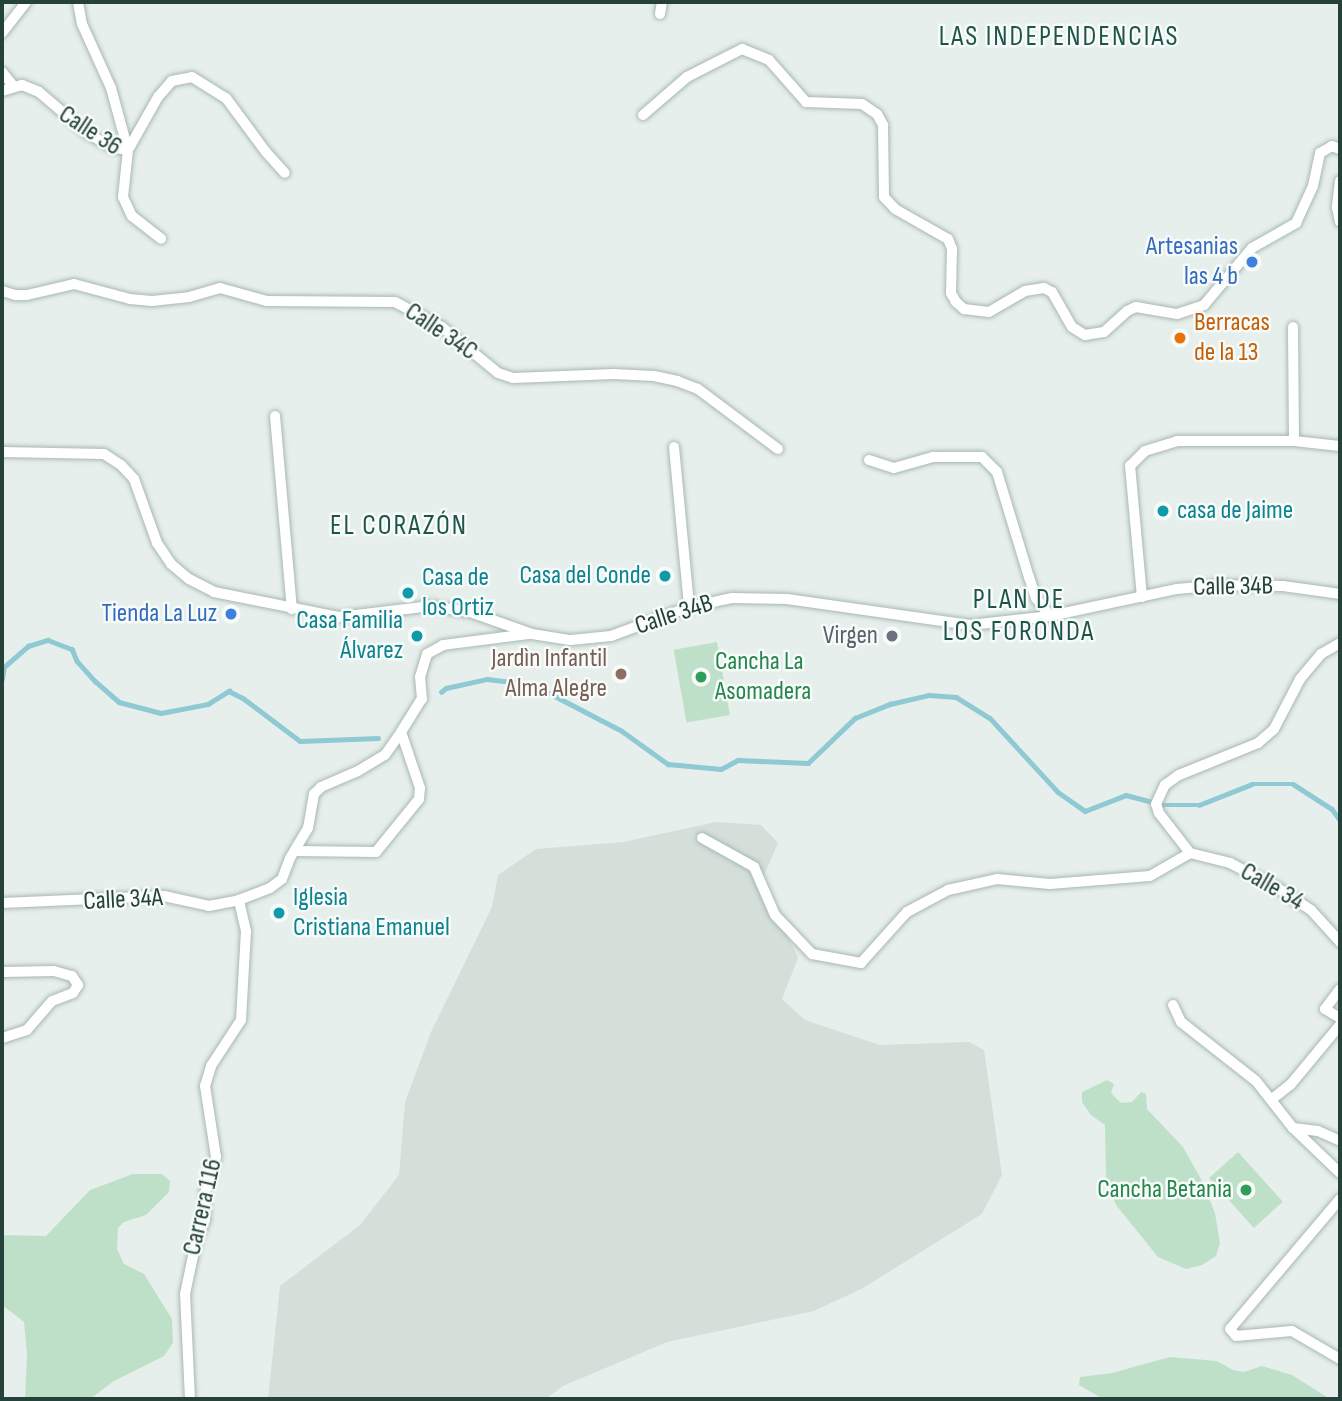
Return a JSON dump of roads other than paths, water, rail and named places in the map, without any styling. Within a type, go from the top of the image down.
[{"type":"street","points":[[2,33],[26,2]]},
{"type":"street","points":[[78,2],[82,24],[111,88],[128,150]]},
{"type":"street","points":[[660,14],[662,2]]},
{"type":"street","points":[[643,115],[687,78],[742,49],[769,60],[806,102],[862,104],[877,114],[883,125],[886,158],[881,187],[884,197],[895,209],[948,239],[952,249],[951,293],[956,302],[964,309],[989,312],[1025,291],[1044,288],[1052,292],[1072,327],[1085,335],[1104,332],[1127,311],[1136,307],[1177,314],[1204,305],[1252,248],[1296,223],[1313,186],[1320,153],[1332,146],[1340,149]]},
{"type":"street","points":[[2,72],[14,87],[2,91]]},
{"type":"street","points":[[128,150],[172,81],[192,77],[226,97],[266,152],[285,173]]},
{"type":"street","name":"Calle 36","points":[[14,87],[22,85],[39,92],[87,134],[111,147],[128,150],[123,197],[132,216],[161,240]]},
{"type":"street","points":[[1340,181],[1337,207],[1340,222]]},
{"type":"street","name":"Calle 34C","points":[[2,291],[27,295],[74,284],[130,299],[152,301],[189,297],[220,288],[267,301],[395,302],[442,327],[498,373],[513,378],[614,373],[677,381],[698,389],[778,449]]},
{"type":"street","points":[[1293,327],[1294,441]]},
{"type":"street","points":[[275,416],[292,609]]},
{"type":"street","points":[[1142,597],[1130,466],[1145,451],[1177,441],[1294,441],[1340,446]]},
{"type":"street","points":[[674,447],[689,607]]},
{"type":"street","name":"Calle 34B","points":[[2,452],[104,454],[121,465],[134,479],[157,543],[180,571],[214,592],[338,617],[431,606],[470,612],[532,634],[571,640],[611,636],[689,607],[732,598],[787,599],[970,625],[1050,616],[1177,589],[1220,585],[1283,586],[1340,594]]},
{"type":"street","points":[[869,460],[894,467],[933,457],[982,457],[998,472],[1036,598],[1050,616]]},
{"type":"street","name":"Calle 34A","points":[[2,903],[164,896],[209,906],[239,900],[270,888],[282,879],[307,828],[314,794],[321,787],[358,771],[385,755],[401,732],[422,699],[420,677],[427,654],[443,645],[532,634]]},
{"type":"street","points":[[702,838],[754,867],[775,915],[812,954],[861,963],[907,912],[948,890],[997,879],[1050,884],[1150,876],[1190,853],[1159,813],[1156,804],[1165,785],[1179,775],[1258,743],[1274,729],[1300,679],[1321,654],[1340,643]]},
{"type":"street","points":[[295,851],[376,852],[419,800],[420,788],[401,732]]},
{"type":"street","name":"Calle 34","points":[[1190,853],[1230,863],[1276,887],[1311,910],[1340,942]]},
{"type":"street","name":"Carrera 116","points":[[190,1399],[185,1294],[196,1242],[205,1220],[205,1193],[216,1157],[205,1086],[211,1066],[241,1020],[246,932],[239,900]]},
{"type":"street","points":[[2,972],[54,971],[72,976],[78,985],[73,993],[52,1001],[27,1030],[2,1038]]},
{"type":"street","points":[[1340,989],[1325,1009],[1340,1018]]},
{"type":"street","points":[[1173,1005],[1181,1023],[1233,1060],[1272,1099],[1293,1128],[1340,1173]]},
{"type":"street","points":[[1272,1099],[1291,1084],[1340,1025]]},
{"type":"street","points":[[1293,1128],[1318,1131],[1340,1141]]},
{"type":"street","points":[[1340,1199],[1233,1321],[1230,1329],[1236,1336],[1292,1331],[1340,1359]]},
{"type":"waterway","points":[[2,679],[4,667],[28,646],[48,640],[72,649],[77,661],[119,702],[161,713],[208,704],[229,691],[243,698],[300,741],[378,738]]},
{"type":"waterway","points":[[441,692],[446,688],[487,679],[519,683],[549,693],[622,731],[668,764],[721,769],[738,760],[808,763],[855,718],[890,704],[929,695],[956,697],[990,718],[1058,792],[1085,811],[1126,795],[1163,805],[1199,805],[1252,784],[1293,784],[1332,809],[1340,820]]},
{"type":"place","name":"Artesanias las 4 b","points":[[1252,262]]},
{"type":"place","name":"Berracas de la 13","points":[[1180,338]]},
{"type":"place","name":"casa de Jaime","points":[[1163,511]]},
{"type":"place","name":"Casa del Conde","points":[[665,576]]},
{"type":"place","name":"Casa de los Ortiz","points":[[408,593]]},
{"type":"place","name":"Tienda La Luz","points":[[231,614]]},
{"type":"place","name":"Casa Familia Álvarez","points":[[417,636]]},
{"type":"place","name":"Virgen","points":[[892,636]]},
{"type":"place","name":"Jardìn Infantil Alma Alegre","points":[[621,674]]},
{"type":"place","name":"Cancha La Asomadera","points":[[701,677]]},
{"type":"place","name":"Iglesia Cristiana Emanuel","points":[[279,913]]},
{"type":"place","name":"Cancha Betania","points":[[1246,1190]]},
{"type":"district","name":"LAS INDEPENDENCIAS","points":[[1059,37]]},
{"type":"district","name":"EL CORAZÓN","points":[[399,526]]},
{"type":"district","name":"PLAN DE LOS FORONDA","points":[[1019,616]]}]
